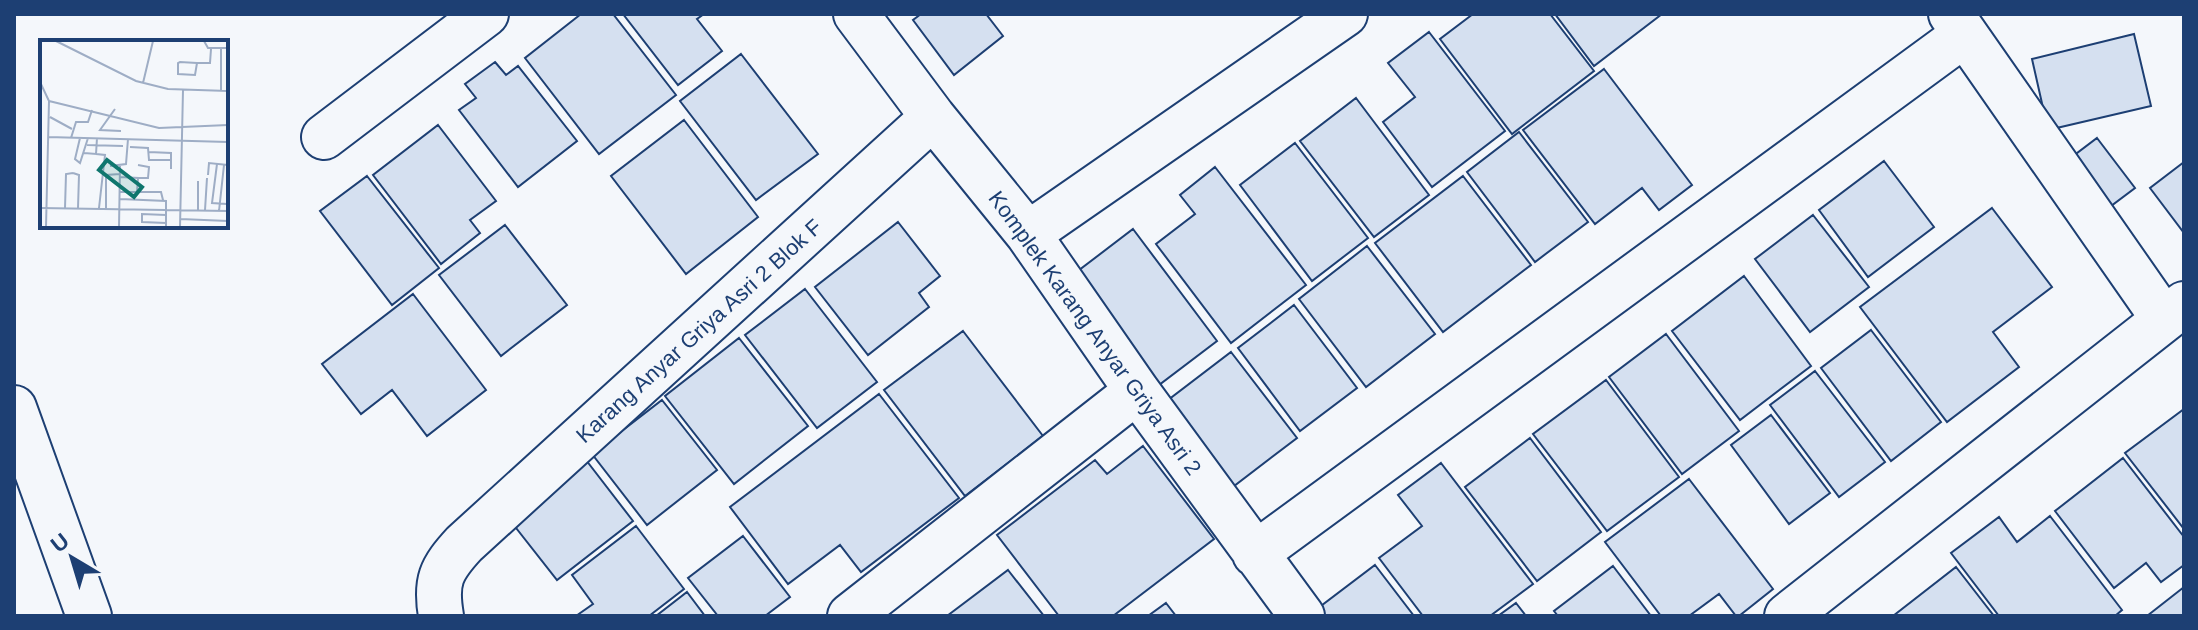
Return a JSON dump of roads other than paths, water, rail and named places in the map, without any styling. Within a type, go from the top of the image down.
[{"type":"street","points":[[324,137],[486,14]]},
{"type":"street","name":"Komplek Karang Anyar Griya Asri 2","points":[[856,14],[933,117],[1028,234],[1137,391],[1302,616]]},
{"type":"street","points":[[1028,234],[1345,14]]},
{"type":"street","points":[[1255,554],[1958,24],[2174,311],[1787,616]]},
{"type":"street","name":"Karang Anyar Griya Asri 2 Blok F","points":[[441,616],[438,600],[443,567],[464,544],[933,117]]},
{"type":"street","points":[[850,616],[1137,391]]},
{"type":"street","points":[[14,408],[89,616]]}]
